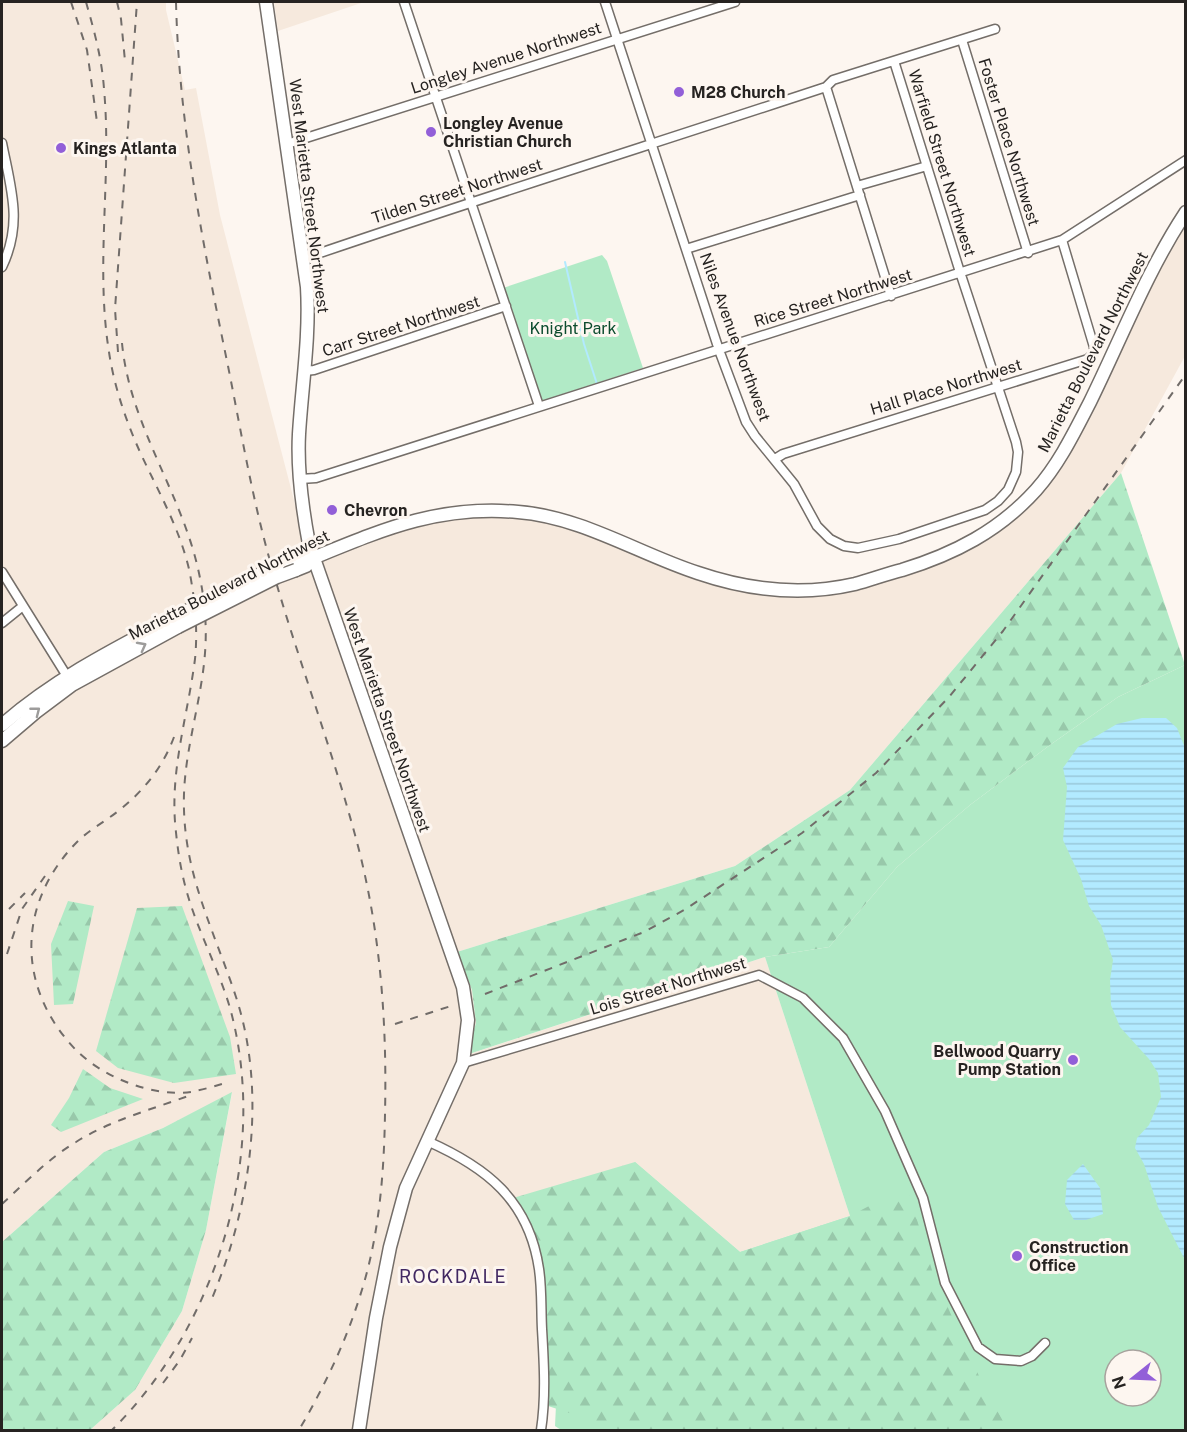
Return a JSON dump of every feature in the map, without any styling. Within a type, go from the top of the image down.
[{"type":"main road","name":"West Marietta Street Northwest","points":[[266,2],[309,311],[299,436],[302,507],[313,558],[463,987],[468,1020],[463,1063],[406,1188],[390,1247],[376,1318],[359,1431]]},
{"type":"main road","name":"Marietta Boulevard Northwest","points":[[70,681],[278,565],[306,566],[313,558],[399,524],[432,515],[479,509],[522,512],[563,520],[697,573],[740,585],[768,589],[797,590],[855,584],[944,556],[981,537],[1010,515],[1036,490],[1058,461],[1103,378],[1156,263],[1185,212]]},
{"type":"main road","points":[[2,725],[33,699],[70,681]]},
{"type":"main road","points":[[2,741],[70,681]]},
{"type":"street","points":[[404,2],[539,406]]},
{"type":"street","name":"Niles Avenue Northwest","points":[[605,2],[686,249],[746,422],[794,484],[817,526],[830,539],[844,546],[858,548],[899,539],[985,510],[1008,490],[1016,472],[1018,452],[960,274]]},
{"type":"street","name":"Longley Avenue Northwest","points":[[287,144],[735,2]]},
{"type":"street","name":"Tilden Street Northwest","points":[[303,256],[314,255],[470,201],[826,87],[833,80],[995,29]]},
{"type":"street","name":"Foster Place Northwest","points":[[962,39],[1028,253]]},
{"type":"street","name":"Warfield Street Northwest","points":[[894,61],[960,274]]},
{"type":"street","points":[[826,87],[891,296]]},
{"type":"street","points":[[2,143],[13,194],[15,217],[11,244],[2,267]]},
{"type":"street","name":"Rice Street Northwest","points":[[300,479],[316,477],[1028,253],[1062,240],[1185,160]]},
{"type":"street","points":[[686,249],[927,166]]},
{"type":"street","name":"Hall Place Northwest","points":[[775,459],[783,454],[1088,359],[1094,353],[1094,347],[1062,240]]},
{"type":"street","name":"Carr Street Northwest","points":[[305,371],[314,370],[506,306]]},
{"type":"street","points":[[2,572],[70,681]]},
{"type":"street","points":[[2,623],[23,606]]},
{"type":"street","name":"Lois Street Northwest","points":[[463,1063],[759,975],[803,998],[843,1038],[885,1111],[923,1198],[945,1283],[978,1347],[995,1359],[1021,1361],[1032,1356],[1045,1343]]},
{"type":"street","points":[[427,1141],[463,1158],[488,1175],[504,1191],[528,1228],[539,1270],[545,1388],[541,1431]]},
{"type":"shaded area","points":[[2,2],[166,2],[185,90],[196,88],[220,215],[309,558],[453,508],[548,518],[766,591],[890,579],[970,543],[1052,478],[1185,211],[1185,356],[1121,473],[850,790],[735,866],[457,952],[472,990],[476,1023],[467,1055],[765,957],[850,1216],[740,1252],[635,1162],[545,1287],[542,1413],[538,1430],[90,1430],[135,1390],[182,1311],[206,1230],[232,1093],[163,1128],[104,1152],[2,1242]]},
{"type":"shaded area","points":[[274,2],[364,2],[278,31]]},
{"type":"green space","name":"Knight Park","points":[[602,255],[607,261],[643,368],[541,401],[503,288]]},
{"type":"green space","points":[[1121,473],[1185,665],[1118,697],[970,805],[897,867],[829,947],[765,957],[466,1055],[476,1023],[472,990],[457,952],[735,866],[850,790]]},
{"type":"green space","points":[[1185,665],[1185,1430],[561,1430],[555,1426],[560,1323],[635,1162],[740,1252],[850,1216],[765,957],[829,947],[897,867],[970,805],[1118,697]]},
{"type":"green space","points":[[68,901],[94,906],[73,1004],[54,1005],[51,944]]},
{"type":"green space","points":[[182,906],[230,1037],[236,1074],[174,1083],[118,1068],[96,1051],[137,908]]},
{"type":"green space","points":[[83,1069],[110,1088],[143,1099],[61,1132],[51,1125],[69,1098]]},
{"type":"green space","points":[[232,1092],[206,1230],[182,1311],[135,1390],[90,1430],[2,1430],[2,1242],[104,1152],[163,1128]]},
{"type":"green space","points":[[635,1162],[740,1252],[850,1216],[907,1186],[934,1277],[979,1376],[1008,1430],[621,1430],[542,1404],[545,1287],[513,1198]]},
{"type":"water","points":[[1142,718],[1166,718],[1177,728],[1185,748],[1185,1260],[1158,1207],[1144,1164],[1135,1148],[1137,1138],[1149,1125],[1161,1097],[1158,1073],[1149,1059],[1120,1027],[1111,1005],[1110,980],[1113,960],[1101,925],[1089,906],[1081,879],[1063,840],[1067,787],[1063,768],[1078,747],[1117,724]]},
{"type":"water","points":[[1083,1164],[1100,1188],[1103,1214],[1086,1220],[1074,1220],[1065,1204],[1067,1180]]},
{"type":"waterway","points":[[565,262],[584,344],[597,384]]},
{"type":"railway","points":[[71,2],[87,50],[97,122]]},
{"type":"railway","points":[[86,2],[100,56],[104,89],[106,155],[103,286],[111,365],[130,428],[180,538],[189,569],[194,603],[195,659],[175,781],[174,801],[178,848],[191,904],[230,1008],[241,1063],[243,1120],[238,1178],[225,1234],[206,1289],[180,1341],[149,1388],[112,1430]]},
{"type":"railway","points":[[117,2],[125,61]]},
{"type":"railway","points":[[118,352],[115,309],[137,2]]},
{"type":"railway","points":[[176,2],[182,94],[194,185],[252,488],[281,597],[359,850],[373,916],[381,982],[385,1048],[385,1114],[382,1183],[372,1252],[348,1331],[299,1430]]},
{"type":"railway","points":[[122,343],[135,404],[182,518],[202,587],[206,625],[205,653],[186,770],[184,790],[186,835],[196,883],[236,997],[246,1034],[251,1073],[250,1152],[244,1191],[224,1267],[210,1303]]},
{"type":"railway","points":[[485,994],[644,932],[684,910],[802,833],[876,773],[949,697],[1003,631],[1186,374]]},
{"type":"railway","points":[[174,737],[164,759],[144,787],[117,812],[77,842],[57,866],[43,891],[34,918],[31,945],[34,972],[42,999],[56,1025],[75,1049],[99,1068],[128,1083],[160,1091],[191,1092],[222,1084]]},
{"type":"railway","points":[[7,954],[22,909],[45,876]]},
{"type":"railway","points":[[9,909],[25,893]]},
{"type":"railway","points":[[395,1024],[451,1006]]},
{"type":"railway","points":[[2,1204],[56,1155],[89,1134],[191,1095]]},
{"type":"railway","points":[[163,1383],[180,1360],[192,1338]]},
{"type":"place","name":"M28 Church","points":[[679,92]]},
{"type":"place","name":"Longley Avenue Christian Church","points":[[431,132]]},
{"type":"place","name":"Kings Atlanta","points":[[61,148]]},
{"type":"place","name":"Chevron","points":[[332,510]]},
{"type":"place","name":"Bellwood Quarry Pump Station","points":[[1073,1060]]},
{"type":"place","name":"Construction Office","points":[[1017,1256]]},
{"type":"district","name":"ROCKDALE","points":[[453,1276]]}]
